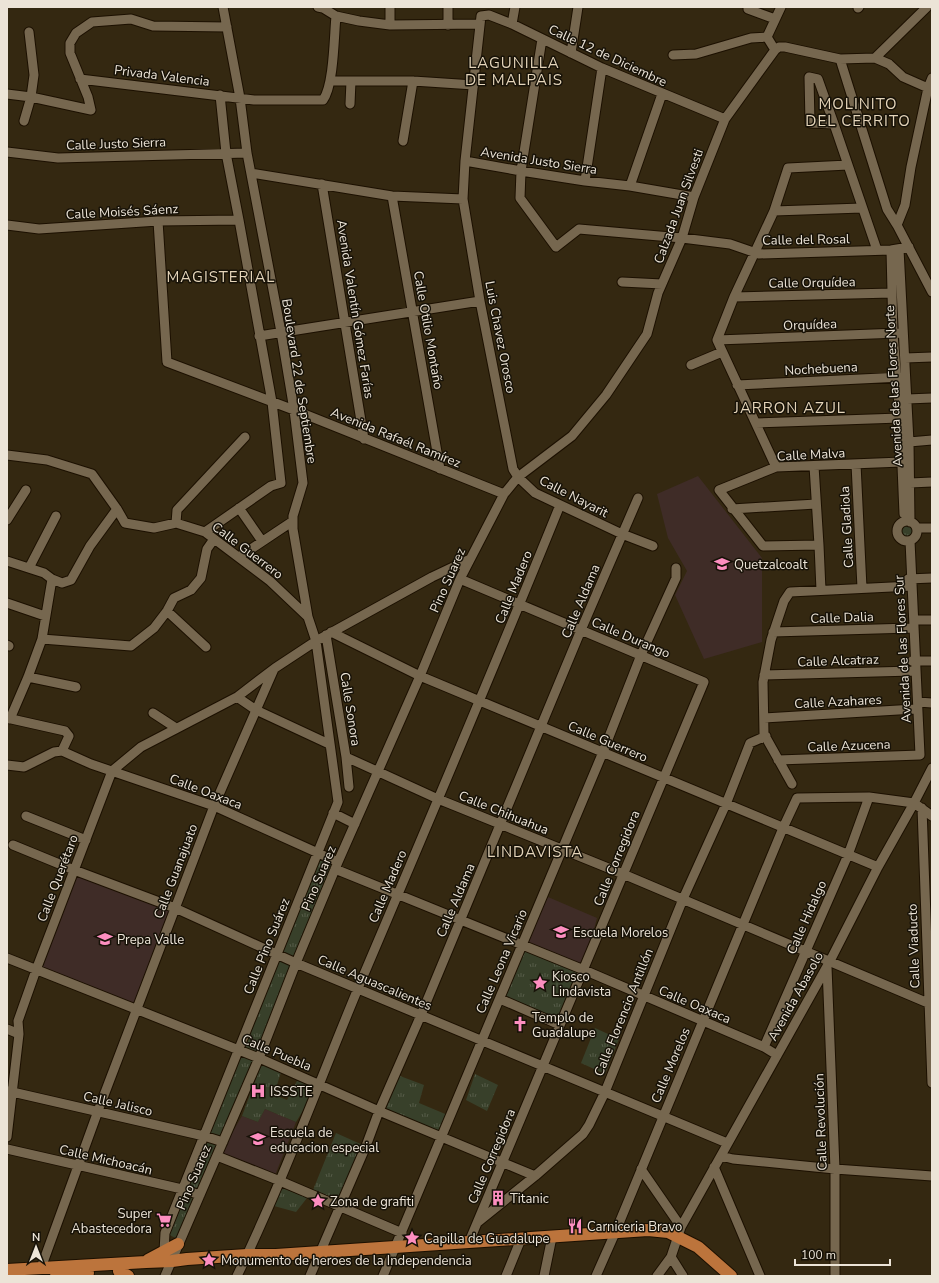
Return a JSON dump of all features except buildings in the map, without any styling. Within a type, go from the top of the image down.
[{"type":"main road","points":[[56,1276],[116,1271],[168,1264],[187,1259],[246,1257],[648,1230],[668,1232],[679,1231],[731,1276]]},
{"type":"main road","points":[[168,1264],[178,1244]]},
{"type":"main road","points":[[7,1270],[41,1268],[116,1271],[146,1262],[168,1264]]},
{"type":"street","name":"Boulevard 22 de Septiembre","points":[[223,7],[240,98],[247,153],[281,332],[294,410],[303,483],[293,516],[293,530],[308,616]]},
{"type":"street","name":"Calle 12 de Diciembre","points":[[322,7],[336,16],[390,25],[448,25],[481,20],[489,15],[512,24],[602,68],[725,119]]},
{"type":"street","points":[[390,7],[390,25]]},
{"type":"street","points":[[448,7],[448,25]]},
{"type":"street","points":[[512,24],[515,7]]},
{"type":"street","points":[[571,53],[578,7]]},
{"type":"street","points":[[748,7],[748,9],[775,19]]},
{"type":"street","points":[[767,37],[780,7]]},
{"type":"street","points":[[875,58],[926,7]]},
{"type":"street","points":[[336,16],[330,81],[413,81],[474,85]]},
{"type":"street","points":[[7,94],[31,97],[91,110],[88,97],[70,53],[70,43],[76,33],[92,22],[131,19],[153,26],[227,27]]},
{"type":"street","points":[[465,161],[481,20]]},
{"type":"street","points":[[24,121],[31,97],[34,75],[29,32]]},
{"type":"street","points":[[767,37],[774,50],[779,47],[785,47],[840,59],[875,58],[889,64],[903,77],[928,88]]},
{"type":"street","points":[[673,54],[696,54],[751,38],[767,37]]},
{"type":"street","points":[[521,171],[542,39]]},
{"type":"street","name":"Calzada Juan Silvesti","points":[[504,494],[518,478],[572,436],[606,395],[647,334],[662,284],[682,238],[694,197],[725,119],[774,50]]},
{"type":"street","points":[[840,59],[887,209],[932,292]]},
{"type":"street","points":[[585,181],[602,68]]},
{"type":"street","points":[[834,124],[810,123],[809,77],[818,79],[834,124],[848,165],[862,208],[877,250]]},
{"type":"street","points":[[897,225],[905,205],[911,167],[928,88],[932,78]]},
{"type":"street","name":"Privada Valencia","points":[[80,79],[254,100],[323,100],[330,81]]},
{"type":"street","points":[[350,104],[351,81]]},
{"type":"street","points":[[403,141],[413,81]]},
{"type":"street","points":[[630,186],[662,94]]},
{"type":"street","points":[[205,532],[271,486],[281,483],[272,402],[226,153],[220,95]]},
{"type":"street","name":"Calle Justo Sierra","points":[[7,152],[58,158],[247,153]]},
{"type":"street","name":"Avenida Justo Sierra","points":[[463,199],[465,161],[694,197]]},
{"type":"street","points":[[776,467],[717,340],[754,252],[774,212],[788,168],[848,165]]},
{"type":"street","name":"Calle del Rosal","points":[[521,171],[520,198],[556,247],[579,229],[682,238],[730,244],[760,254],[909,248]]},
{"type":"street","points":[[251,173],[392,196],[463,199]]},
{"type":"street","name":"Avenida Valentín Gómez Farías","points":[[322,184],[364,439]]},
{"type":"street","name":"Calle Otilio Montaño","points":[[392,196],[440,469]]},
{"type":"street","name":"Luis Chavez Orosco","points":[[463,199],[480,301],[513,469],[518,478]]},
{"type":"street","points":[[774,212],[862,208]]},
{"type":"street","name":"Calle Moisés Sáenz","points":[[7,225],[39,229],[158,221],[239,220]]},
{"type":"street","name":"Avenida Rafaél Ramírez","points":[[158,221],[167,362],[294,410],[504,494]]},
{"type":"street","name":"Avenida de las Flores Norte","points":[[895,249],[892,293],[893,334],[901,377],[907,399],[909,442],[906,462],[910,483],[912,526]]},
{"type":"street","name":"Avenida de las Flores Norte","points":[[895,249],[904,333],[905,358],[901,377],[900,418],[912,526]]},
{"type":"street","points":[[622,282],[662,284]]},
{"type":"street","name":"Calle Orquídea","points":[[734,297],[892,293]]},
{"type":"street","points":[[259,336],[480,301]]},
{"type":"street","name":"Orquídea","points":[[717,340],[904,333]]},
{"type":"street","points":[[691,365],[722,352]]},
{"type":"street","points":[[905,358],[932,357]]},
{"type":"street","name":"Nochebuena","points":[[738,385],[901,377]]},
{"type":"street","points":[[907,399],[932,398]]},
{"type":"street","points":[[756,423],[900,418]]},
{"type":"street","points":[[7,455],[47,460],[92,474],[125,523],[154,528],[176,523],[177,510],[245,437]]},
{"type":"street","points":[[909,442],[932,440]]},
{"type":"street","name":"Calle Malva","points":[[732,509],[719,490],[776,467],[906,462]]},
{"type":"street","name":"Calle Gladiola","points":[[856,464],[862,588]]},
{"type":"street","points":[[814,466],[821,590]]},
{"type":"street","name":"Calle Nayarit","points":[[518,478],[535,493],[622,534],[653,546]]},
{"type":"street","points":[[910,483],[932,482]]},
{"type":"street","points":[[7,520],[26,490]]},
{"type":"street","name":"Pino Suarez","points":[[178,1244],[223,1142],[296,962],[420,676],[460,579],[504,494]]},
{"type":"street","name":"Calle Aldama","points":[[310,1276],[366,1146],[379,1111],[422,1016],[581,630],[638,498]]},
{"type":"street","points":[[732,509],[816,504]]},
{"type":"street","name":"Calle Madero","points":[[237,1276],[280,1181],[358,989],[480,701],[560,505]]},
{"type":"street","points":[[239,508],[262,541]]},
{"type":"street","points":[[7,561],[44,573],[52,579],[62,583],[71,580],[90,546],[117,509]]},
{"type":"street","points":[[732,509],[763,546],[819,545]]},
{"type":"street","points":[[29,568],[56,516]]},
{"type":"street","points":[[239,557],[293,521]]},
{"type":"street","name":"Calle Guerrero","points":[[176,523],[205,532],[270,581],[308,616],[316,640]]},
{"type":"street","points":[[912,526],[915,538],[908,541],[901,539],[898,533],[898,527],[912,526],[932,528]]},
{"type":"street","points":[[912,526],[932,532]]},
{"type":"street","points":[[42,640],[131,646],[154,628],[167,611],[174,598],[191,590],[201,578],[207,549],[214,539]]},
{"type":"street","name":"Avenida de las Flores Sur","points":[[908,541],[919,755]]},
{"type":"street","points":[[275,668],[316,640],[432,577],[470,559]]},
{"type":"street","name":"Calle Leona Vicario","points":[[383,1276],[603,752],[641,655],[676,578],[676,568]]},
{"type":"street","points":[[792,784],[764,734],[763,682],[773,632],[784,601],[790,592],[862,588],[932,578]]},
{"type":"street","points":[[7,766],[24,767],[54,752],[62,751],[68,736],[66,731],[8,719],[28,677],[42,640],[52,579]]},
{"type":"street","name":"Calle Durango","points":[[460,579],[704,682]]},
{"type":"street","points":[[7,603],[45,616]]},
{"type":"street","points":[[167,611],[206,647]]},
{"type":"street","name":"Calle Dalia","points":[[773,632],[912,624],[932,620]]},
{"type":"street","name":"Calle Guerrero","points":[[329,633],[420,676],[878,867]]},
{"type":"street","name":"Calle Sonora","points":[[329,633],[349,786]]},
{"type":"street","name":"Calle Pino Suárez","points":[[168,1264],[165,1233],[338,802],[316,640]]},
{"type":"street","points":[[914,661],[932,661]]},
{"type":"street","name":"Avenida de las Flores Sur","points":[[914,661],[913,671],[916,706]]},
{"type":"street","name":"Calle Querétaro","points":[[7,1137],[10,1091],[19,1034],[18,1021],[112,771],[141,747],[237,697],[275,668]]},
{"type":"street","name":"Calle Guanajuato","points":[[41,1268],[136,1009],[214,806],[275,668]]},
{"type":"street","name":"Calle Alcatraz","points":[[764,675],[913,671]]},
{"type":"street","points":[[28,677],[76,687]]},
{"type":"street","name":"Calle Corregidora","points":[[470,1242],[704,682]]},
{"type":"street","points":[[237,697],[256,710],[329,744]]},
{"type":"street","name":"Calle Azahares","points":[[764,718],[916,706],[932,703]]},
{"type":"street","points":[[153,713],[176,728]]},
{"type":"street","name":"Calle Florencio Antillón","points":[[477,1223],[535,1176],[583,1134],[589,1125],[644,996],[683,899],[726,804],[750,743],[766,736]]},
{"type":"street","name":"Calle Oaxaca","points":[[62,751],[91,764],[214,806],[318,852],[337,865],[398,894],[584,970],[764,1047],[777,1055]]},
{"type":"street","name":"Calle Azucena","points":[[778,760],[919,755]]},
{"type":"street","name":"Calle Chihuahua","points":[[346,757],[438,799],[743,924],[806,951],[829,964],[928,1003]]},
{"type":"street","name":"Avenida Abasolo","points":[[657,1276],[671,1257],[679,1231],[727,1143],[829,964],[878,867],[918,806],[932,768]]},
{"type":"street","points":[[869,797],[918,806],[932,816]]},
{"type":"street","name":"Calle Morelos","points":[[596,1276],[783,828],[797,798],[869,797]]},
{"type":"street","name":"Calle Hidalgo","points":[[764,1047],[848,855],[869,797]]},
{"type":"street","name":"Calle Viaducto","points":[[918,806],[932,1083]]},
{"type":"street","points":[[333,813],[355,824]]},
{"type":"street","points":[[26,816],[86,840]]},
{"type":"street","name":"Calle Aguascalientes","points":[[13,845],[175,908],[358,989],[727,1143]]},
{"type":"street","name":"Calle Puebla","points":[[7,958],[258,1058],[441,1138],[535,1176]]},
{"type":"street","name":"Calle Revolución","points":[[829,964],[835,1169],[835,1276]]},
{"type":"street","points":[[500,999],[560,1024]]},
{"type":"street","points":[[7,1029],[19,1034]]},
{"type":"street","name":"Calle Jalisco","points":[[10,1091],[204,1136],[223,1142]]},
{"type":"street","name":"Calle Michoacán","points":[[7,1149],[182,1189],[200,1195]]},
{"type":"street","points":[[216,1156],[280,1181],[402,1233]]},
{"type":"street","points":[[721,1156],[733,1159],[835,1169],[932,1176]]},
{"type":"street","points":[[714,1167],[760,1276]]},
{"type":"street","points":[[641,1168],[679,1231]]},
{"type":"street","points":[[544,1276],[552,1237]]},
{"type":"street","points":[[506,1276],[521,1239]]},
{"type":"street","points":[[671,1257],[683,1276]]},
{"type":"shaded area","name":"Quetzalcoalt","points":[[698,476],[762,558],[762,642],[704,659],[675,595],[687,571],[668,538],[657,494]]},
{"type":"shaded area","name":"Prepa Valle","points":[[74,870],[175,908],[136,1009],[36,970]]},
{"type":"shaded area","name":"Escuela Morelos","points":[[548,897],[597,918],[583,971],[522,946]]},
{"type":"shaded area","name":"Escuela de educacion especial","points":[[265,1109],[296,1122],[274,1178],[218,1156],[242,1116],[258,1122]]},
{"type":"green space","points":[[907,522],[917,532],[907,541],[898,530]]},
{"type":"green space","points":[[318,853],[338,862],[180,1240],[165,1233]]},
{"type":"green space","points":[[522,946],[583,971],[560,1025],[500,999]]},
{"type":"green space","points":[[595,1028],[619,1039],[605,1074],[581,1063]]},
{"type":"green space","points":[[262,1062],[281,1072],[274,1095],[287,1100],[299,1077],[318,1086],[296,1122],[265,1109],[258,1122],[242,1116]]},
{"type":"green space","points":[[475,1074],[498,1085],[487,1111],[466,1100]]},
{"type":"green space","points":[[400,1076],[424,1085],[419,1103],[450,1116],[442,1137],[379,1111]]},
{"type":"green space","points":[[336,1133],[365,1146],[342,1201],[313,1190]]},
{"type":"green space","points":[[282,1188],[307,1198],[296,1212],[274,1206]]},
{"type":"place","name":"Quetzalcoalt","points":[[722,564]]},
{"type":"place","name":"Escuela Morelos","points":[[561,932]]},
{"type":"place","name":"Prepa Valle","points":[[105,939]]},
{"type":"place","name":"Kiosco Lindavista","points":[[540,983]]},
{"type":"place","name":"Templo de Guadalupe","points":[[520,1024]]},
{"type":"place","name":"ISSSTE","points":[[258,1091]]},
{"type":"place","name":"Escuela de educacion especial","points":[[258,1139]]},
{"type":"place","name":"Titanic","points":[[498,1198]]},
{"type":"place","name":"Zona de grafiti","points":[[318,1201]]},
{"type":"place","name":"Super Abastecedora","points":[[164,1220]]},
{"type":"place","name":"Carniceria Bravo","points":[[575,1226]]},
{"type":"place","name":"Capilla de Guadalupe","points":[[412,1238]]},
{"type":"place","name":"Monumento de heroes de la Independencia","points":[[209,1260]]},
{"type":"district","name":"LAGUNILLA DE MALPAIS","points":[[514,72]]},
{"type":"district","name":"MOLINITO DEL CERRITO","points":[[858,112]]},
{"type":"district","name":"MAGISTERIAL","points":[[221,277]]},
{"type":"district","name":"JARRON AZUL","points":[[790,408]]},
{"type":"district","name":"LINDAVISTA","points":[[535,852]]}]
